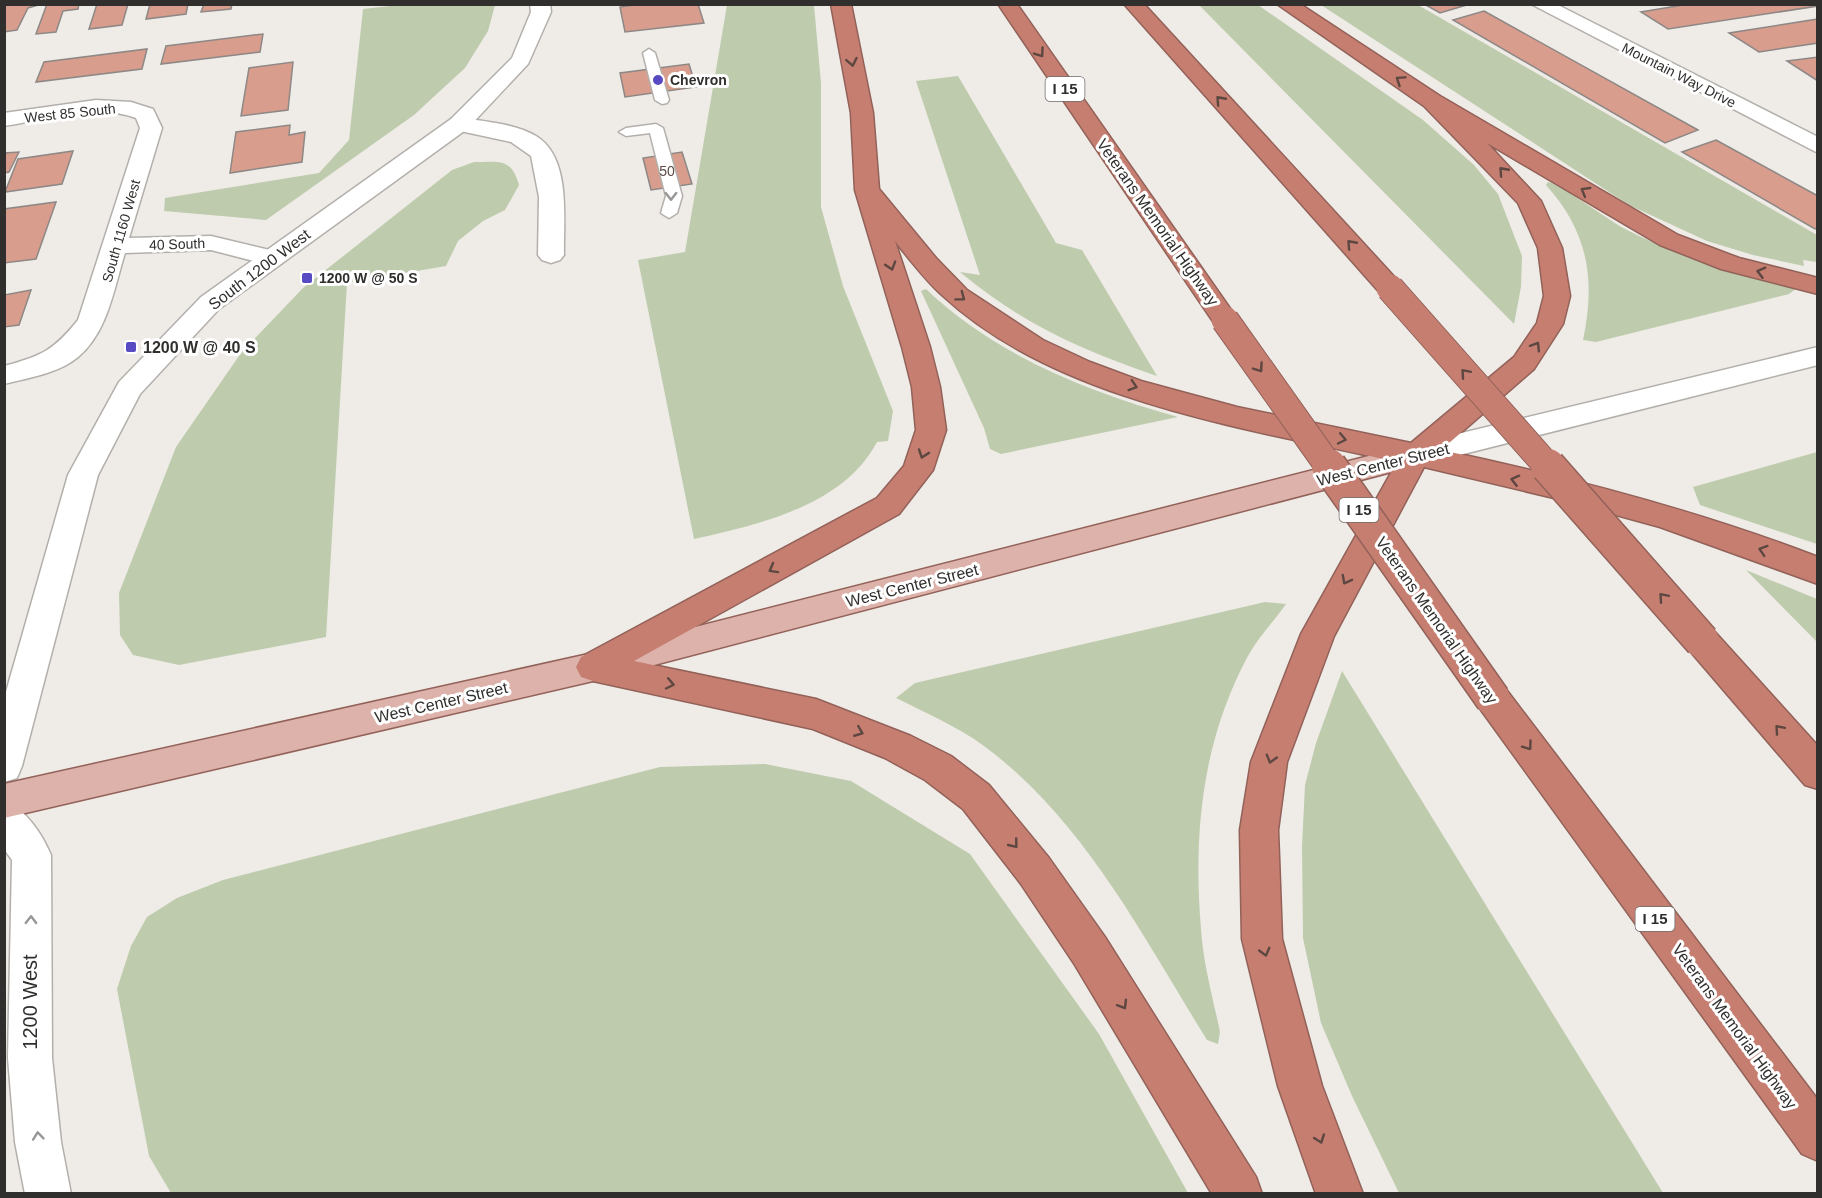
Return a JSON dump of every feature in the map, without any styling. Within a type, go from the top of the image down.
[{"type":"highway","points":[[593,667],[888,506],[918,470],[931,430],[926,387],[916,347],[867,190],[862,113],[841,4]]},
{"type":"highway","name":"Veterans Memorial Highway","points":[[1007,4],[1225,320],[1493,699],[1818,1138]]},
{"type":"highway","points":[[1133,4],[1390,288],[1818,773]]},
{"type":"highway","points":[[1286,4],[1432,101],[1669,240],[1730,264],[1818,286]]},
{"type":"highway","points":[[1340,1194],[1300,1086],[1262,939],[1259,830],[1269,762],[1318,634],[1416,455],[1524,363],[1550,324],[1557,296],[1550,248],[1529,201],[1500,167],[1432,101]]},
{"type":"highway","points":[[867,190],[949,288],[993,321],[1053,355],[1124,384],[1215,412],[1416,455],[1655,514],[1818,571]]},
{"type":"highway","points":[[593,667],[816,714],[898,747],[938,768],[976,797],[1035,871],[1090,951],[1239,1194]]},
{"type":"main road","name":"West Center Street","points":[[4,801],[593,667],[1416,455]]},
{"type":"street","name":"South 1200 West","points":[[4,766],[83,475],[129,389],[210,303],[459,124],[521,60],[541,12],[540,4]]},
{"type":"street","name":"Mountain Way Drive","points":[[1540,4],[1818,146]]},
{"type":"street","name":"West 85 South","points":[[4,120],[109,107],[136,109]]},
{"type":"street","name":"South 1160 West","points":[[4,375],[34,367],[68,351],[92,322],[151,128],[150,120],[136,109]]},
{"type":"street","points":[[459,124],[507,133],[535,146],[548,168],[551,255]]},
{"type":"street","name":"40 South","points":[[116,246],[211,243],[273,258]]},
{"type":"street","name":"West Center Street","points":[[1416,455],[1818,356]]},
{"type":"street","name":"1200 West","points":[[4,818],[32,855],[30,1058],[38,1142],[48,1194]]},
{"type":"lane","points":[[649,53],[662,100]]},
{"type":"lane","points":[[626,132],[656,128],[674,196],[669,213]]},
{"type":"green space","points":[[399,5],[495,5],[488,31],[465,68],[414,115],[266,220],[164,211],[165,198],[319,173],[349,140],[363,9]]},
{"type":"green space","points":[[727,5],[814,5],[821,83],[821,207],[843,286],[893,411],[888,441],[877,442],[862,464],[822,497],[772,519],[694,539],[638,260],[685,252]]},
{"type":"green space","points":[[1199,5],[1258,5],[1423,120],[1474,165],[1498,194],[1522,256],[1521,287],[1514,324]]},
{"type":"green space","points":[[1321,5],[1418,5],[1817,235],[1817,262],[1803,260],[1804,266],[1753,255],[1707,241],[1629,205]]},
{"type":"green space","points":[[958,76],[1056,243],[1082,250],[1157,376],[1103,356],[1054,334],[1006,307],[960,272],[980,275],[916,81]]},
{"type":"green space","points":[[474,162],[503,163],[508,165],[516,176],[519,185],[505,210],[483,221],[458,241],[446,266],[347,283],[326,637],[179,665],[133,655],[120,635],[119,593],[176,447],[241,353],[303,288],[452,170]]},
{"type":"green space","points":[[1548,182],[1563,189],[1623,228],[1686,256],[1730,271],[1797,288],[1789,294],[1596,342],[1583,340],[1589,297],[1585,257],[1571,220],[1546,185]]},
{"type":"green space","points":[[926,289],[953,312],[1012,352],[1110,396],[1178,417],[1001,454],[990,449],[984,428],[921,291]]},
{"type":"green space","points":[[1817,452],[1817,544],[1700,505],[1693,487]]},
{"type":"green space","points":[[1746,570],[1817,599],[1817,642]]},
{"type":"green space","points":[[1265,602],[1286,604],[1252,649],[1232,688],[1211,755],[1200,823],[1198,858],[1202,942],[1220,1032],[1218,1044],[1207,1040],[1109,882],[1082,844],[1052,809],[1020,776],[984,746],[953,726],[896,698],[915,683]]},
{"type":"green space","points":[[1342,671],[1663,1193],[1399,1193],[1352,1096],[1321,1023],[1303,938],[1302,846],[1305,785],[1316,743]]},
{"type":"green space","points":[[765,764],[851,781],[970,854],[1099,1034],[1188,1193],[171,1193],[149,1156],[117,989],[131,946],[147,917],[177,898],[223,880],[660,767]]},
{"type":"building","points":[[4,4],[42,4],[28,8],[17,30],[4,32]]},
{"type":"building","points":[[47,4],[79,4],[78,9],[63,11],[56,32],[36,34]]},
{"type":"building","points":[[97,4],[128,4],[122,25],[89,29]]},
{"type":"building","points":[[150,4],[188,4],[186,14],[146,19]]},
{"type":"building","points":[[204,4],[232,4],[231,9],[201,12]]},
{"type":"building","points":[[640,4],[698,4],[704,23],[625,32],[620,7]]},
{"type":"building","points":[[1424,4],[1470,4],[1440,13]]},
{"type":"building","points":[[1689,4],[1818,4],[1818,6],[1668,29],[1641,12]]},
{"type":"building","points":[[1484,11],[1698,130],[1665,143],[1453,20]]},
{"type":"building","points":[[1818,19],[1818,43],[1759,52],[1729,33]]},
{"type":"building","points":[[263,34],[260,52],[161,64],[166,46]]},
{"type":"building","points":[[147,49],[142,69],[36,82],[44,62]]},
{"type":"building","points":[[1818,57],[1818,81],[1787,61]]},
{"type":"building","points":[[293,62],[288,110],[241,116],[249,68]]},
{"type":"building","name":"Chevron","points":[[689,64],[696,87],[625,97],[620,73]]},
{"type":"building","points":[[290,125],[289,135],[305,132],[302,162],[230,173],[236,132]]},
{"type":"building","points":[[1716,140],[1818,196],[1818,228],[1815,229],[1682,152]]},
{"type":"building","points":[[73,151],[62,184],[5,192],[18,159]]},
{"type":"building","points":[[19,152],[9,172],[4,173],[4,153]]},
{"type":"building","points":[[682,152],[692,184],[651,190],[643,158]]},
{"type":"building","points":[[56,202],[36,259],[4,263],[4,209]]},
{"type":"building","points":[[31,290],[19,325],[4,327],[4,295]]},
{"type":"place","name":"Chevron","points":[[658,80]]},
{"type":"place","name":"1200 W @ 50 S","points":[[307,278]]},
{"type":"place","name":"1200 W @ 40 S","points":[[131,347]]}]
